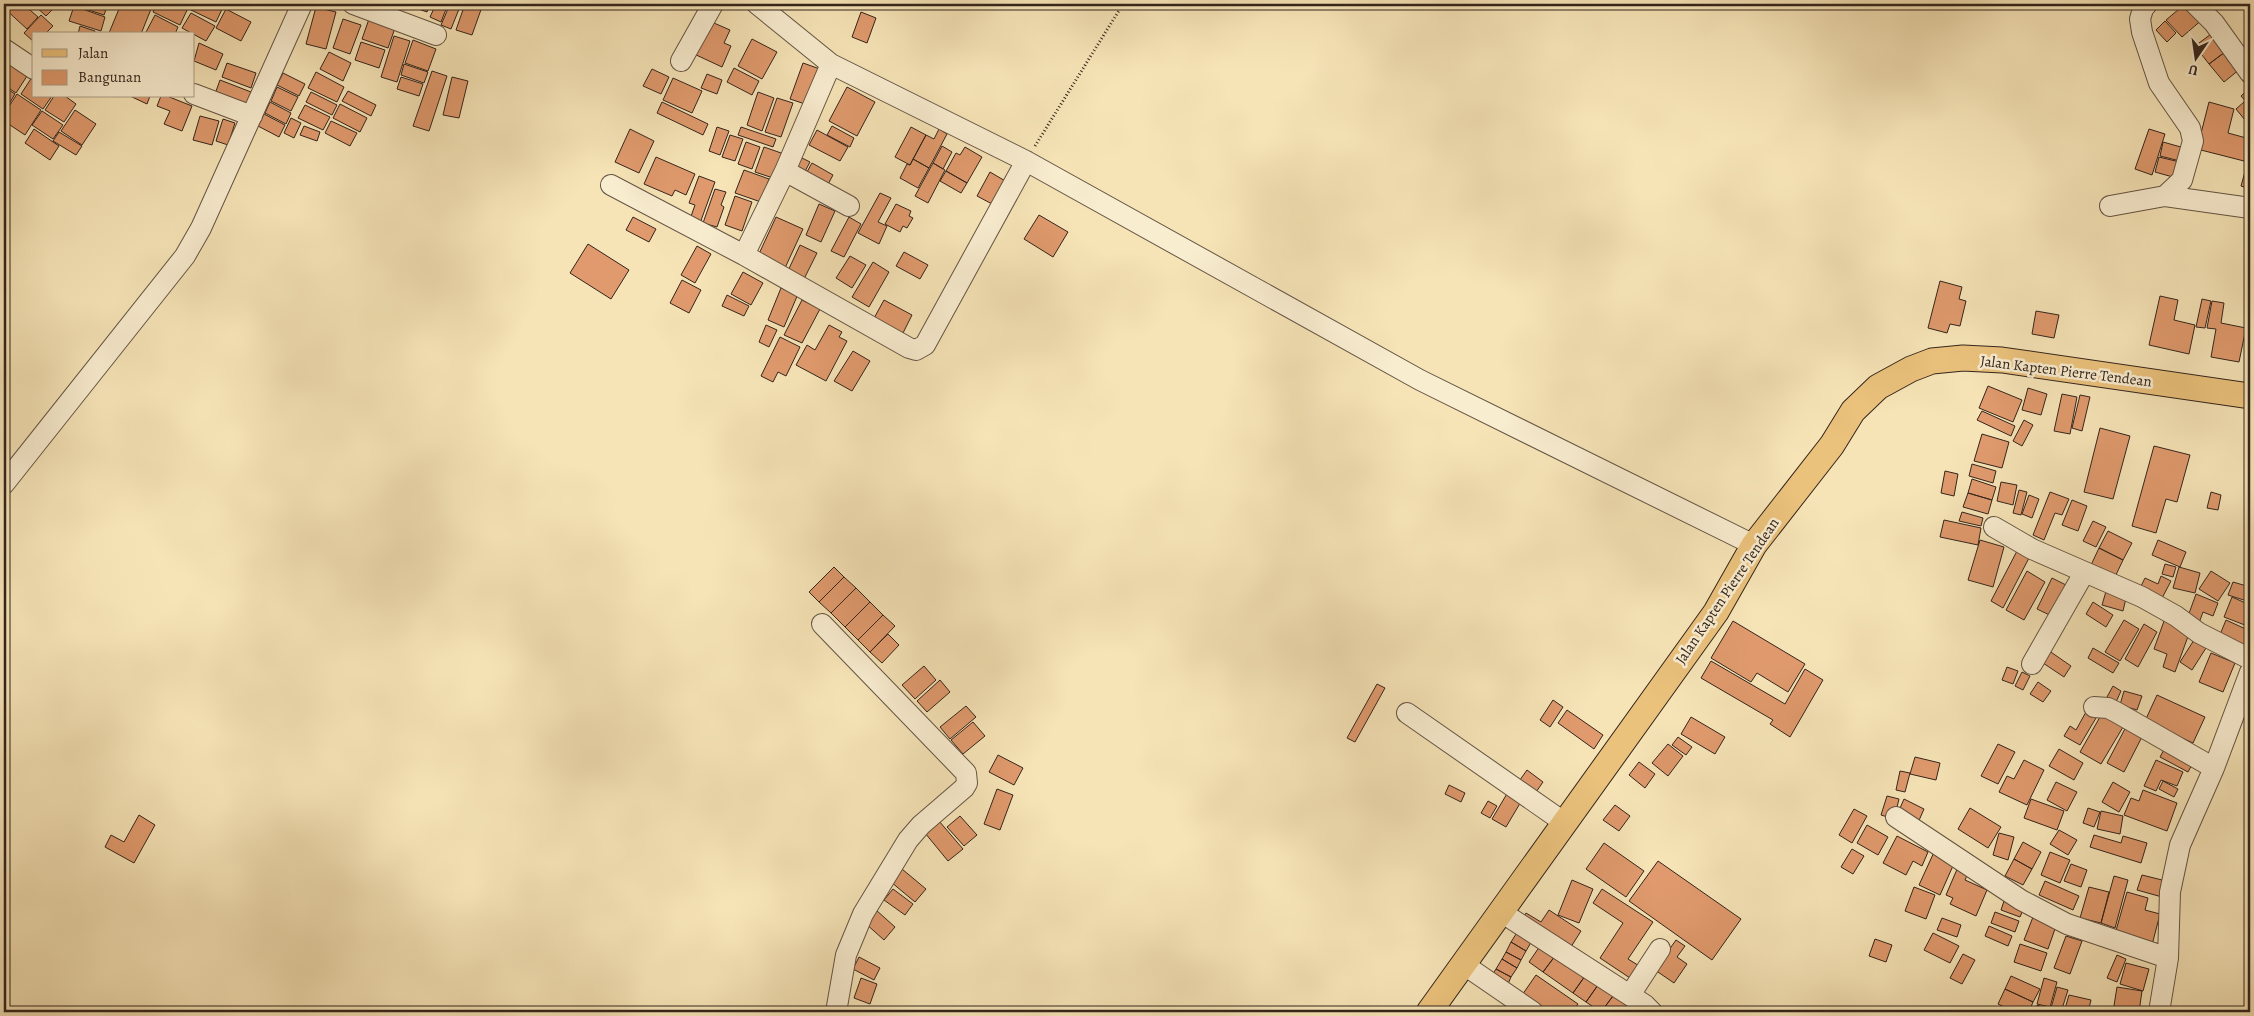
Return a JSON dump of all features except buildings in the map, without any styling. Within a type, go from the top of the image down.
[{"type":"main road","name":"Jalan Kapten Pierre Tendean","points":[[1429,1012],[1716,612],[1754,545],[1832,445],[1853,411],[1878,387],[1911,368],[1932,361],[1963,358],[2002,360],[2250,396]]},
{"type":"street","points":[[4,484],[185,256],[201,228],[302,4]]},
{"type":"street","points":[[353,4],[436,35]]},
{"type":"street","points":[[681,61],[713,4]]},
{"type":"street","points":[[757,4],[831,64],[1026,161],[1420,380],[1754,545]]},
{"type":"street","points":[[2147,4],[2143,9],[2140,19],[2142,32],[2159,83],[2190,128],[2192,141],[2182,180],[2165,196]]},
{"type":"street","points":[[2195,4],[2214,23],[2250,73]]},
{"type":"street","points":[[4,49],[32,67]]},
{"type":"street","points":[[744,255],[785,171],[831,64]]},
{"type":"street","points":[[195,94],[252,116]]},
{"type":"street","points":[[611,185],[744,255],[909,348],[921,348],[1026,161]]},
{"type":"street","points":[[785,171],[849,206]]},
{"type":"street","points":[[2110,206],[2165,196],[2250,208]]},
{"type":"street","points":[[1994,527],[2032,549],[2142,597],[2176,616],[2199,633],[2250,659]]},
{"type":"street","points":[[2032,664],[2084,573]]},
{"type":"street","points":[[822,624],[966,773],[967,783],[964,788],[920,824],[908,840],[863,914],[846,955],[836,1012]]},
{"type":"street","points":[[2159,1012],[2168,958],[2170,892],[2180,846],[2214,768],[2250,672]]},
{"type":"street","points":[[2094,707],[2108,708],[2116,712],[2214,768]]},
{"type":"street","points":[[1407,713],[1565,823]]},
{"type":"street","points":[[1896,817],[2021,900],[2059,920],[2168,958]]},
{"type":"street","points":[[1501,912],[1645,1005],[1652,1012]]},
{"type":"street","points":[[1630,996],[1660,949]]},
{"type":"street","points":[[1463,964],[1532,1012]]},
{"type":"path","points":[[1026,161],[1123,4]]}]
